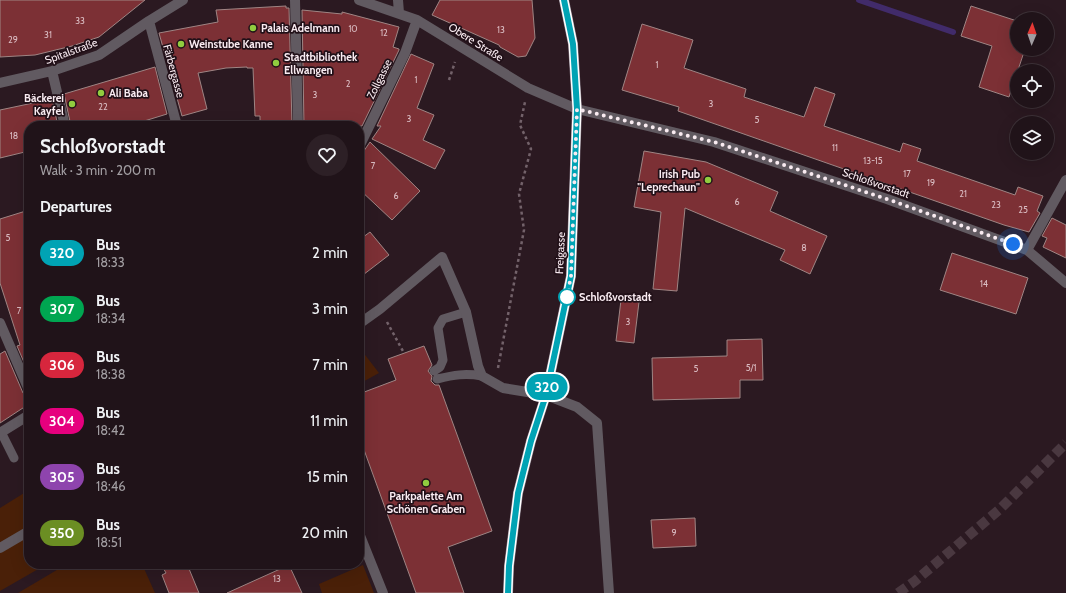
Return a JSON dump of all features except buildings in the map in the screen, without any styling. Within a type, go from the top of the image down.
[{"type":"street","name":"Spitalstraße","points":[[0,83],[52,71],[99,55],[149,21],[184,0]]},
{"type":"street","points":[[295,0],[298,121]]},
{"type":"street","name":"Obere Straße","points":[[359,0],[399,12],[417,20],[528,88],[577,109]]},
{"type":"street","points":[[398,0],[399,12]]},
{"type":"street","name":"Freigasse","points":[[508,593],[509,566],[518,493],[531,441],[546,395],[571,276],[577,109],[573,44],[564,0]]},
{"type":"street","name":"Zollgasse","points":[[364,137],[406,53],[417,20]]},
{"type":"street","name":"Färbergasse","points":[[149,21],[175,121]]},
{"type":"street","points":[[52,71],[64,121]]},
{"type":"street","name":"Schloßvorstadt","points":[[577,109],[714,142],[887,199],[1027,250],[1066,282]]},
{"type":"street","points":[[1027,250],[1066,180]]},
{"type":"street","points":[[364,320],[380,309],[442,257],[466,312],[478,366],[482,376],[503,388],[546,395],[577,407],[597,423],[609,593]]},
{"type":"street","points":[[0,323],[24,378]]},
{"type":"street","points":[[0,433],[24,419]]},
{"type":"street","points":[[0,548],[24,534]]},
{"type":"street","points":[[364,546],[383,593]]},
{"type":"lane","points":[[466,312],[443,319],[438,328],[443,360],[435,375],[467,373],[482,376]]},
{"type":"lane","points":[[0,433],[14,458]]},
{"type":"path","points":[[495,384],[524,230],[519,194],[531,149],[520,125],[528,88]]},
{"type":"path","points":[[380,309],[404,353]]},
{"type":"shaded area","points":[[364,354],[379,373],[364,381]]},
{"type":"shaded area","points":[[24,493],[24,569],[38,569],[0,591],[0,508]]},
{"type":"shaded area","points":[[364,568],[374,593],[322,593],[319,584],[354,569],[364,569]]},
{"type":"shaded area","points":[[59,569],[144,569],[155,593],[18,593]]},
{"type":"waterway","points":[[859,0],[953,32]]},
{"type":"tunnel","points":[[898,593],[915,581],[1000,509],[1066,443]]},
{"type":"bus line","name":"320","points":[[508,593],[509,566],[518,493],[531,441],[546,395],[571,276],[577,109],[573,44],[564,0]]},
{"type":"place","name":"Palais Adelmann","points":[[253,28]]},
{"type":"place","name":"Weinstube Kanne","points":[[181,44]]},
{"type":"place","name":"Stadtbibliothek Ellwangen","points":[[276,63]]},
{"type":"place","name":"Ali Baba","points":[[101,93]]},
{"type":"place","name":"Bäckerei Kayfel","points":[[72,104]]},
{"type":"place","name":"Irish Pub \"Leprechaun\"","points":[[708,180]]},
{"type":"place","name":"Schloßvorstadt","points":[[567,297]]},
{"type":"place","name":"Parkpalette Am Schönen Graben","points":[[426,483]]},
{"type":"route","points":[[567,297],[571,276],[577,109],[714,142],[887,199],[1013,244]]}]
